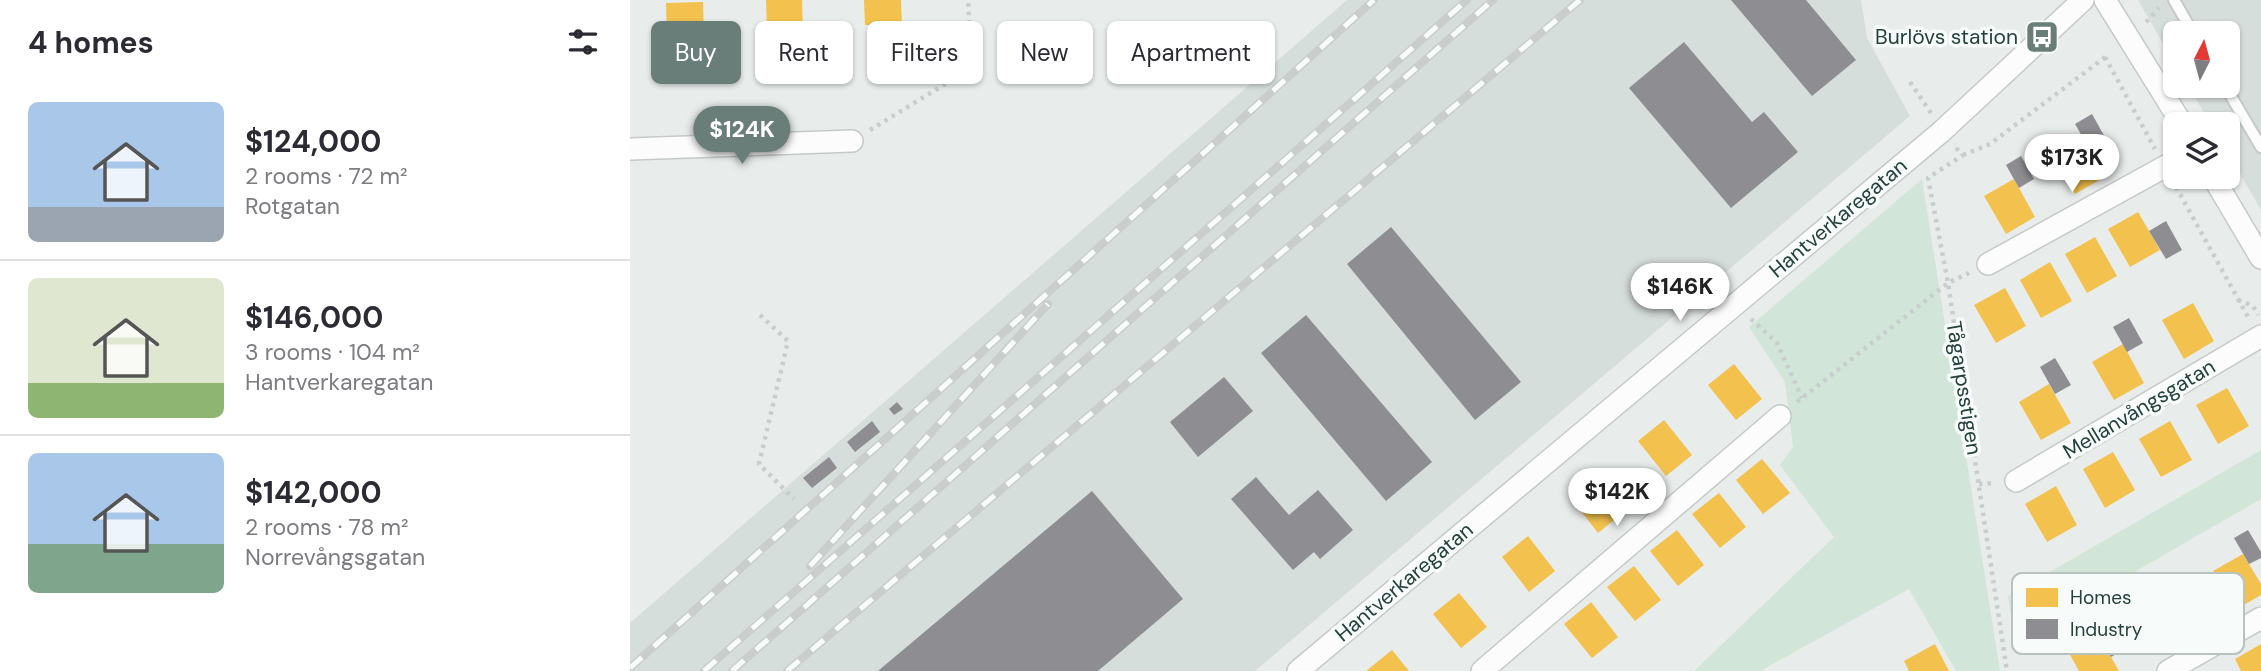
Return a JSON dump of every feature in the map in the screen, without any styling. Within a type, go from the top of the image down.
[{"type":"street","name":"Hantverkaregatan","points":[[1297,671],[1941,132],[2083,0]]},
{"type":"street","points":[[2105,0],[2131,37],[2175,112]]},
{"type":"street","points":[[630,149],[852,141]]},
{"type":"street","points":[[1989,264],[2163,168]]},
{"type":"street","points":[[2220,189],[2261,258]]},
{"type":"street","name":"Mellanvångsgatan","points":[[2016,481],[2261,336]]},
{"type":"street","points":[[1482,671],[1780,416]]},
{"type":"street","points":[[2244,628],[2261,618]]},
{"type":"street","points":[[2168,671],[2198,654]]},
{"type":"lane","points":[[2174,0],[2186,21]]},
{"type":"lane","points":[[2232,98],[2261,147]]},
{"type":"path","points":[[852,141],[968,70],[971,48],[968,0]]},
{"type":"path","points":[[1910,82],[1941,132],[1963,155],[1990,144],[2131,37],[2167,0]]},
{"type":"path","name":"Tågarpsstigen","points":[[1963,155],[1928,178],[1948,283],[2007,671]]},
{"type":"path","points":[[1780,416],[1948,283]]},
{"type":"path","points":[[2237,299],[2253,306],[2261,319]]},
{"type":"path","points":[[1735,305],[1777,343],[1802,398]]},
{"type":"path","points":[[760,315],[788,341],[759,464],[794,499]]},
{"type":"shaded area","points":[[1347,0],[1861,0],[1867,38],[1910,116],[1255,671],[630,671],[630,623],[1250,84],[1275,84],[1275,63]]},
{"type":"shaded area","points":[[2138,0],[2261,0],[2261,210],[2240,174],[2240,112],[2204,112],[2195,98],[2240,98],[2240,21],[2163,21],[2163,43]]},
{"type":"green space","points":[[1922,179],[2000,671],[1956,671],[1909,589],[1760,671],[1694,671],[1834,537],[1780,465],[1793,447],[1785,382],[1749,327]]},
{"type":"green space","points":[[2261,450],[2261,499],[2133,573],[2048,573]]},
{"type":"green space","points":[[2012,594],[2012,622],[2008,596]]},
{"type":"building: Homes","points":[[766,0],[802,0],[803,21],[767,21]]},
{"type":"building: Homes","points":[[864,0],[901,0],[902,21],[867,21],[865,25]]},
{"type":"building: Homes","points":[[703,2],[704,21],[667,21],[666,3]]},
{"type":"building: Homes","points":[[2083,138],[2105,177],[2075,194],[2053,156]]},
{"type":"building: Homes","points":[[2014,179],[2035,217],[2006,234],[1984,196]]},
{"type":"building: Homes","points":[[2138,212],[2160,250],[2130,267],[2108,229]]},
{"type":"building: Homes","points":[[2095,237],[2117,276],[2087,293],[2065,254]]},
{"type":"building: Homes","points":[[2050,262],[2072,301],[2041,318],[2020,280]]},
{"type":"building: Homes","points":[[2005,288],[2026,326],[1996,343],[1974,305]]},
{"type":"building: Homes","points":[[2193,303],[2214,341],[2184,359],[2162,320]]},
{"type":"building: Homes","points":[[2123,344],[2144,383],[2114,400],[2092,362]]},
{"type":"building: Homes","points":[[1734,364],[1762,399],[1736,420],[1708,385]]},
{"type":"building: Homes","points":[[2049,384],[2071,423],[2041,440],[2019,402]]},
{"type":"building: Homes","points":[[2227,388],[2249,426],[2218,444],[2196,405]]},
{"type":"building: Homes","points":[[1664,420],[1692,455],[1666,476],[1638,441]]},
{"type":"building: Homes","points":[[2170,421],[2192,460],[2161,477],[2139,439]]},
{"type":"building: Homes","points":[[2113,452],[2135,490],[2105,508],[2083,469]]},
{"type":"building: Homes","points":[[1762,459],[1790,493],[1763,514],[1736,480]]},
{"type":"building: Homes","points":[[1597,477],[1624,512],[1598,533],[1571,498]]},
{"type":"building: Homes","points":[[2056,486],[2077,525],[2047,542],[2025,504]]},
{"type":"building: Homes","points":[[1719,493],[1746,527],[1720,548],[1692,514]]},
{"type":"building: Homes","points":[[1677,530],[1704,565],[1678,586],[1650,551]]},
{"type":"building: Homes","points":[[1528,536],[1555,571],[1529,592],[1502,557]]},
{"type":"building: Homes","points":[[2243,554],[2261,584],[2261,595],[2244,605],[2244,573],[2213,571]]},
{"type":"building: Homes","points":[[1634,566],[1661,600],[1635,621],[1607,587]]},
{"type":"building: Homes","points":[[1459,593],[1487,627],[1461,648],[1433,614]]},
{"type":"building: Homes","points":[[1591,602],[1618,637],[1592,658],[1564,624]]},
{"type":"building: Homes","points":[[1935,644],[1949,671],[1909,671],[1904,661]]},
{"type":"building: Homes","points":[[2261,644],[2261,671],[2241,671],[2235,659]]},
{"type":"building: Homes","points":[[1392,650],[1409,671],[1366,671]]},
{"type":"building: Homes","points":[[2070,654],[2109,654],[2119,671],[2079,671]]},
{"type":"building: Industry","points":[[1731,0],[1806,0],[1856,60],[1812,96]]},
{"type":"building: Industry","points":[[1684,42],[1752,122],[1764,112],[1798,152],[1731,208],[1629,88]]},
{"type":"building: Industry","points":[[2092,114],[2106,139],[2089,148],[2075,124]]},
{"type":"building: Industry","points":[[2021,156],[2034,179],[2019,188],[2006,165]]},
{"type":"building: Industry","points":[[2166,221],[2182,250],[2166,259],[2149,231]]},
{"type":"building: Industry","points":[[1391,227],[1521,382],[1475,420],[1347,264]]},
{"type":"building: Industry","points":[[1306,315],[1432,462],[1386,501],[1261,353]]},
{"type":"building: Industry","points":[[2129,318],[2143,343],[2127,352],[2113,327]]},
{"type":"building: Industry","points":[[2055,358],[2071,385],[2055,394],[2040,367]]},
{"type":"building: Industry","points":[[1224,377],[1253,411],[1198,457],[1170,422]]},
{"type":"building: Industry","points":[[897,402],[903,409],[894,415],[889,409]]},
{"type":"building: Industry","points":[[872,421],[880,432],[855,452],[847,442]]},
{"type":"building: Industry","points":[[829,457],[837,468],[812,488],[803,478]]},
{"type":"building: Industry","points":[[1256,477],[1289,515],[1318,490],[1353,530],[1320,559],[1314,552],[1293,570],[1231,499]]},
{"type":"building: Industry","points":[[1092,491],[1183,599],[1098,671],[878,671]]},
{"type":"building: Industry","points":[[2248,530],[2261,552],[2261,558],[2249,564],[2234,538]]},
{"type":"railway","points":[[630,668],[1374,0]]},
{"type":"railway","points":[[704,671],[1467,0]]},
{"type":"railway","points":[[732,671],[1493,0]]},
{"type":"railway","points":[[787,671],[1580,0]]},
{"type":"railway","points":[[810,566],[1048,304]]},
{"type":"place","name":"Burlövs station","points":[[2042,37]]}]
